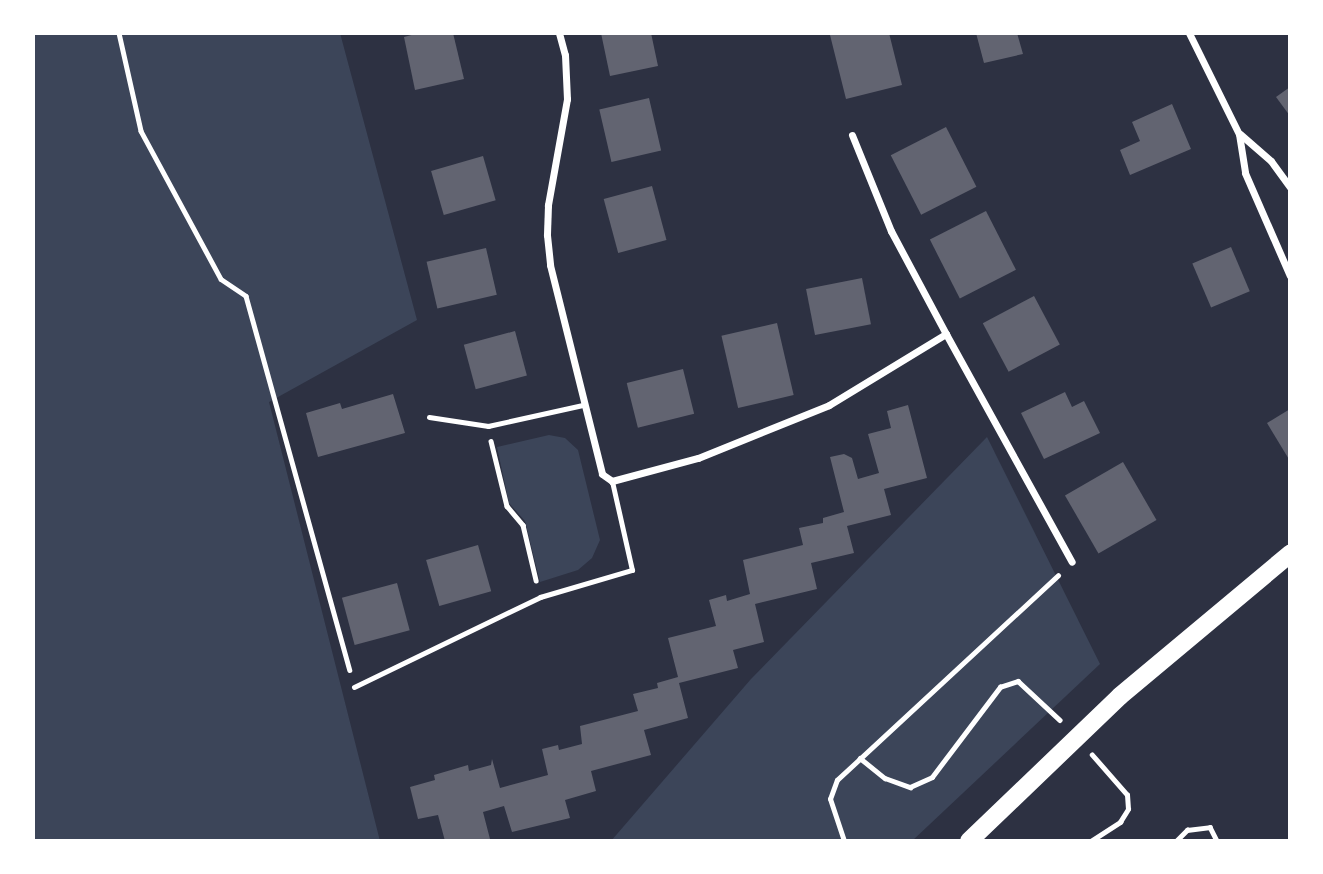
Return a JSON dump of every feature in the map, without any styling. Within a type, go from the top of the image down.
[{"type":"main road","points":[[969,841],[1120,696],[1290,555]]},
{"type":"street","points":[[559,33],[565,55],[567,99],[548,205],[547,235],[550,265],[602,474],[612,481],[698,458],[830,405],[946,334]]},
{"type":"street","points":[[1189,33],[1239,134],[1245,173],[1290,276]]},
{"type":"street","points":[[1239,134],[1271,161],[1290,187]]},
{"type":"street","points":[[852,135],[891,231],[1072,562]]},
{"type":"lane","points":[[429,417],[488,426],[583,405]]},
{"type":"lane","points":[[354,687],[540,597],[632,570],[612,481]]},
{"type":"path","points":[[119,33],[141,131],[221,279],[246,296],[354,687]]},
{"type":"path","points":[[488,426],[507,506],[523,525],[540,597]]},
{"type":"path","points":[[844,841],[832,808],[831,789],[860,758],[1072,562]]},
{"type":"path","points":[[860,758],[885,778],[910,787],[932,777],[1000,687],[1018,681],[1032,691]]},
{"type":"path","points":[[1091,841],[1120,822],[1128,809],[1127,795],[1111,775]]},
{"type":"path","points":[[1176,841],[1187,830],[1210,827],[1217,841]]},
{"type":"shaded area","points":[[33,33],[340,33],[417,320],[269,402],[380,841],[33,841]]},
{"type":"shaded area","points":[[549,435],[565,438],[578,450],[600,540],[592,558],[578,570],[540,582],[525,521],[509,503],[497,447]]},
{"type":"shaded area","points":[[987,437],[1100,664],[912,841],[611,841],[751,679]]},
{"type":"building","points":[[419,33],[453,33],[464,79],[415,90],[404,37]]},
{"type":"building","points":[[601,33],[651,33],[658,66],[610,76]]},
{"type":"building","points":[[889,33],[902,85],[846,99],[830,35]]},
{"type":"building","points":[[976,33],[1017,33],[1023,54],[984,63]]},
{"type":"building","points":[[1290,87],[1290,116],[1276,97]]},
{"type":"building","points":[[649,98],[661,151],[611,162],[599,109]]},
{"type":"building","points":[[1172,104],[1191,149],[1130,175],[1120,150],[1140,141],[1132,122]]},
{"type":"building","points":[[946,127],[976,187],[921,215],[891,155]]},
{"type":"building","points":[[483,156],[496,200],[444,215],[431,171]]},
{"type":"building","points":[[652,186],[666,240],[618,253],[604,199]]},
{"type":"building","points":[[986,211],[1016,270],[960,298],[930,240]]},
{"type":"building","points":[[1231,247],[1250,291],[1211,308],[1192,263]]},
{"type":"building","points":[[486,248],[497,295],[437,308],[427,262]]},
{"type":"building","points":[[862,278],[871,324],[815,335],[806,289]]},
{"type":"building","points":[[1034,296],[1060,345],[1009,372],[983,323]]},
{"type":"building","points":[[777,323],[794,395],[738,408],[721,336]]},
{"type":"building","points":[[515,331],[527,375],[476,389],[464,345]]},
{"type":"building","points":[[683,369],[694,414],[638,428],[627,383]]},
{"type":"building","points":[[1065,392],[1072,407],[1084,401],[1100,433],[1044,459],[1021,413]]},
{"type":"building","points":[[393,394],[405,433],[318,457],[306,413],[340,403],[342,409]]},
{"type":"building","points":[[908,405],[927,478],[884,489],[891,515],[847,526],[854,553],[811,563],[817,589],[755,604],[764,642],[733,650],[738,668],[679,683],[688,718],[644,730],[651,755],[591,771],[596,791],[565,800],[570,818],[512,832],[504,806],[483,812],[490,839],[482,841],[445,841],[438,815],[418,819],[410,787],[435,780],[434,775],[468,765],[469,771],[491,765],[492,759],[500,788],[548,775],[542,749],[558,745],[559,750],[582,744],[580,726],[638,711],[633,694],[658,688],[657,683],[678,677],[668,638],[716,626],[709,600],[726,595],[727,601],[750,594],[743,560],[803,545],[799,528],[823,523],[823,518],[844,512],[830,457],[844,454],[852,458],[858,479],[879,473],[868,434],[891,428],[887,411]]},
{"type":"building","points":[[1290,409],[1290,461],[1267,423]]},
{"type":"building","points":[[1123,462],[1156,520],[1098,554],[1065,496]]},
{"type":"building","points":[[478,545],[491,591],[439,606],[426,560]]},
{"type":"building","points":[[397,583],[410,630],[355,645],[342,598]]}]
